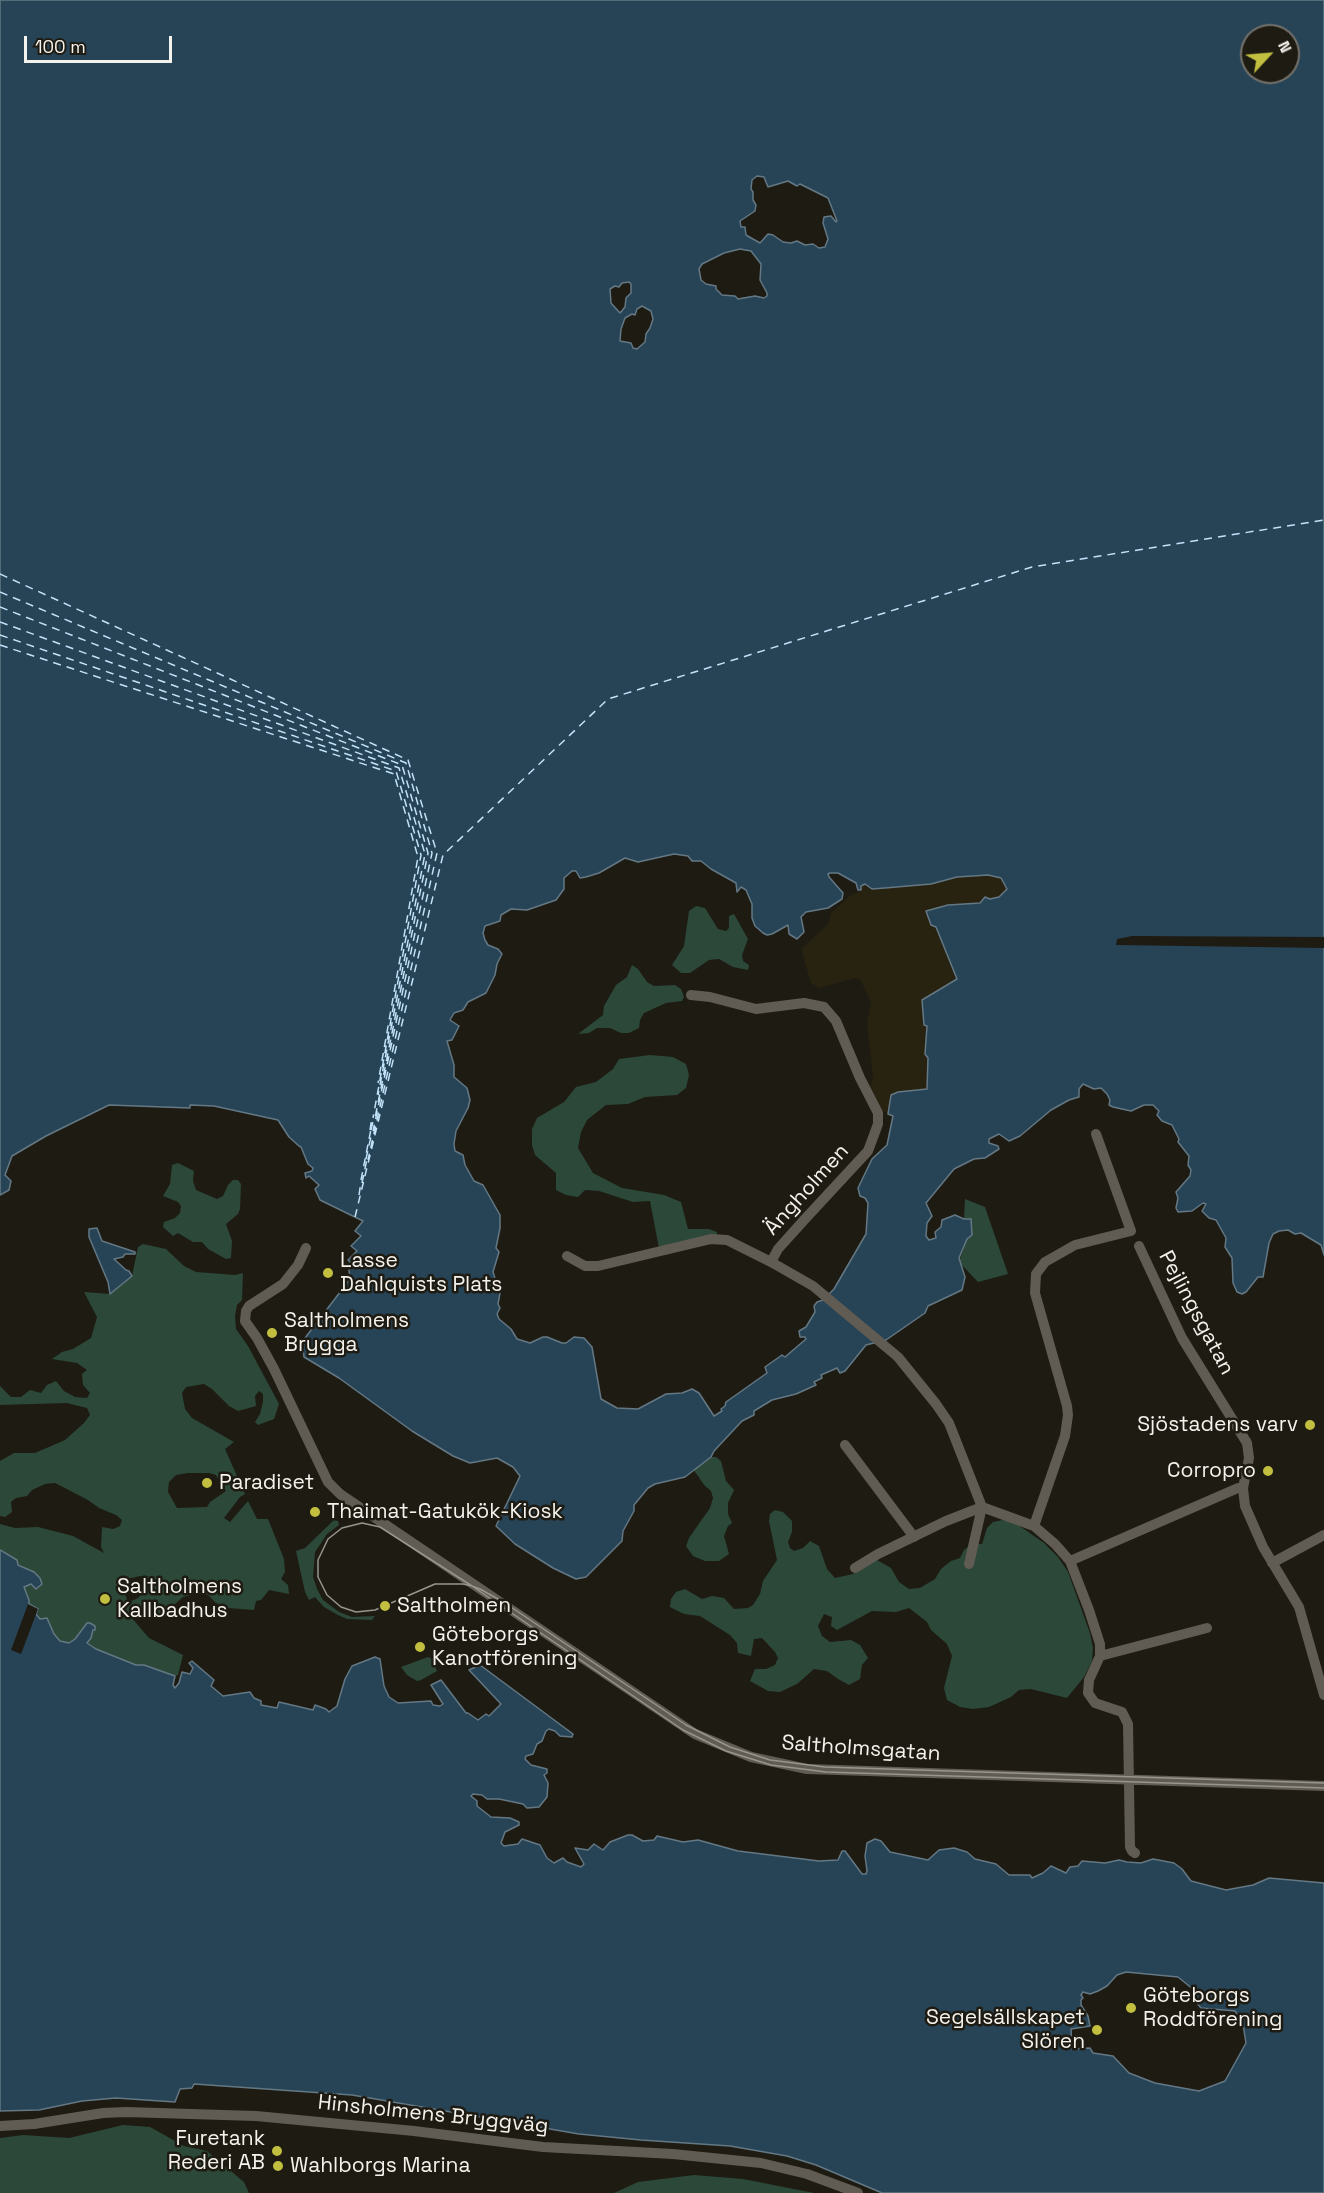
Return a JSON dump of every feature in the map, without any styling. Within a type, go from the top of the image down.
[{"type":"street","name":"Ängholmen","points":[[691,995],[710,997],[756,1009],[804,1002],[824,1006],[836,1022],[878,1113],[878,1124],[868,1151],[798,1226],[778,1249],[771,1262]]},
{"type":"street","points":[[1034,1526],[1065,1436],[1068,1415],[1035,1293],[1036,1274],[1045,1262],[1075,1245],[1131,1231],[1096,1134]]},
{"type":"street","name":"Ängholmen","points":[[567,1256],[585,1266],[598,1266],[711,1239],[721,1239],[771,1262],[813,1286],[898,1357],[944,1415],[982,1507]]},
{"type":"street","name":"Pejlingsgatan","points":[[1138,1246],[1186,1347],[1247,1443],[1249,1458],[1243,1488],[1249,1517],[1302,1617],[1324,1695]]},
{"type":"street","name":"Saltholmsgatan","points":[[306,1248],[298,1265],[283,1284],[249,1306],[245,1321],[274,1369],[328,1482],[340,1494],[695,1734],[751,1757],[791,1766],[859,1771],[1324,1786]]},
{"type":"street","points":[[845,1445],[914,1537]]},
{"type":"street","points":[[1070,1562],[1238,1488],[1243,1488]]},
{"type":"street","points":[[969,1564],[982,1507]]},
{"type":"street","points":[[855,1568],[878,1554],[946,1521],[982,1507],[1034,1526],[1055,1544],[1070,1562],[1098,1634],[1100,1656],[1089,1680],[1088,1694],[1095,1703],[1125,1715],[1130,1734],[1130,1846],[1135,1853]]},
{"type":"street","points":[[1272,1563],[1324,1535]]},
{"type":"street","points":[[1100,1656],[1206,1628]]},
{"type":"street","name":"Hinsholmens Bryggväg","points":[[0,2126],[126,2112],[256,2116],[414,2131],[543,2147],[673,2154],[761,2163],[807,2174],[858,2193]]},
{"type":"shaded area","points":[[996,875],[1005,881],[1007,889],[999,897],[980,903],[948,905],[926,911],[931,925],[936,926],[957,979],[922,1000],[924,1025],[927,1025],[925,1053],[928,1058],[927,1089],[898,1092],[891,1095],[888,1114],[866,1102],[873,1077],[867,1023],[871,1002],[861,981],[855,978],[819,988],[811,983],[801,949],[828,924],[831,913],[866,884],[872,889],[931,884],[957,877]]},
{"type":"green space","points":[[696,906],[705,908],[718,929],[726,931],[729,928],[729,916],[734,914],[748,939],[742,955],[743,961],[749,965],[748,970],[733,967],[719,959],[709,960],[690,973],[681,973],[672,965],[684,946],[689,911]]},
{"type":"green space","points":[[632,965],[638,969],[647,982],[654,986],[675,985],[681,989],[684,997],[682,1001],[666,1003],[644,1013],[639,1028],[629,1033],[621,1033],[610,1028],[597,1028],[589,1033],[578,1034],[603,1015],[604,1006],[616,985],[627,977]]},
{"type":"green space","points":[[650,1055],[673,1057],[686,1064],[689,1075],[686,1088],[677,1095],[645,1097],[628,1104],[606,1105],[587,1120],[581,1132],[578,1148],[593,1173],[622,1188],[664,1195],[681,1202],[688,1229],[709,1229],[717,1232],[717,1235],[659,1248],[650,1201],[633,1202],[599,1191],[585,1190],[578,1197],[566,1195],[556,1190],[556,1173],[535,1155],[532,1145],[532,1129],[537,1118],[564,1102],[576,1087],[596,1082],[613,1069],[619,1059]]},
{"type":"green space","points":[[178,1163],[194,1171],[193,1181],[196,1190],[217,1199],[223,1196],[233,1180],[238,1180],[241,1184],[240,1209],[238,1214],[226,1224],[232,1241],[231,1258],[226,1259],[208,1249],[202,1242],[193,1242],[178,1233],[173,1236],[163,1227],[164,1222],[175,1218],[180,1213],[181,1206],[178,1202],[163,1196],[170,1184],[172,1165]]},
{"type":"green space","points":[[965,1199],[985,1207],[1008,1274],[978,1282],[959,1262],[967,1239],[964,1219]]},
{"type":"green space","points":[[143,1244],[166,1249],[184,1266],[196,1272],[235,1275],[243,1273],[242,1300],[237,1305],[235,1316],[236,1329],[248,1346],[279,1404],[274,1419],[258,1425],[255,1422],[263,1402],[263,1394],[259,1391],[255,1396],[256,1406],[238,1411],[204,1384],[186,1387],[182,1393],[185,1409],[192,1418],[234,1442],[225,1449],[245,1494],[224,1518],[230,1522],[248,1501],[257,1519],[268,1519],[284,1559],[285,1572],[281,1579],[288,1585],[289,1594],[269,1590],[261,1600],[256,1601],[254,1610],[228,1608],[216,1603],[208,1595],[195,1594],[183,1597],[167,1611],[151,1616],[130,1611],[131,1617],[149,1638],[183,1655],[178,1675],[175,1676],[144,1665],[136,1665],[96,1649],[87,1642],[95,1626],[90,1623],[87,1623],[69,1643],[60,1641],[54,1634],[11,1650],[29,1600],[24,1587],[29,1584],[33,1586],[34,1572],[18,1564],[17,1560],[0,1550],[0,1524],[15,1528],[38,1527],[73,1536],[104,1553],[101,1547],[102,1527],[113,1529],[120,1526],[122,1520],[116,1515],[55,1483],[45,1484],[32,1490],[27,1496],[16,1498],[11,1502],[12,1512],[5,1517],[0,1516],[0,1461],[14,1453],[35,1453],[65,1440],[90,1415],[87,1408],[67,1403],[0,1405],[0,1386],[11,1397],[21,1397],[30,1390],[41,1393],[47,1385],[56,1381],[64,1391],[75,1397],[87,1398],[90,1393],[83,1385],[82,1374],[87,1370],[77,1363],[52,1359],[91,1338],[97,1317],[84,1292],[110,1294],[132,1276],[138,1247]],"holes":[[[188,1473],[216,1475],[226,1491],[210,1502],[207,1507],[177,1508],[168,1492],[169,1482],[176,1475]],[[123,1575],[127,1579],[140,1576],[147,1578],[147,1588],[138,1598],[129,1602],[129,1605],[124,1591]]]},
{"type":"green space","points":[[711,1457],[716,1457],[721,1461],[726,1481],[734,1490],[728,1503],[728,1514],[732,1523],[728,1526],[724,1536],[729,1554],[719,1561],[705,1561],[693,1556],[686,1546],[710,1508],[713,1498],[711,1491],[693,1469]]},
{"type":"green space","points":[[775,1510],[783,1512],[792,1521],[792,1532],[788,1542],[790,1548],[794,1551],[803,1548],[810,1541],[819,1546],[827,1569],[835,1578],[853,1574],[877,1560],[891,1568],[899,1582],[909,1589],[920,1588],[935,1579],[941,1569],[951,1561],[960,1558],[964,1550],[972,1544],[982,1544],[987,1528],[993,1522],[1003,1520],[1014,1522],[1044,1543],[1058,1557],[1068,1572],[1090,1633],[1093,1648],[1092,1661],[1084,1677],[1067,1698],[1031,1689],[1019,1690],[1011,1697],[989,1707],[973,1709],[960,1707],[947,1700],[944,1688],[952,1656],[947,1644],[931,1630],[927,1622],[909,1608],[896,1612],[872,1611],[837,1630],[831,1626],[832,1617],[824,1614],[818,1626],[822,1636],[830,1642],[851,1640],[860,1645],[868,1658],[862,1665],[860,1679],[849,1685],[827,1671],[814,1669],[797,1684],[780,1692],[768,1691],[750,1681],[755,1669],[766,1669],[775,1665],[778,1658],[762,1638],[754,1639],[751,1656],[738,1653],[737,1643],[730,1635],[700,1616],[684,1614],[670,1607],[671,1599],[676,1592],[685,1589],[702,1599],[712,1596],[724,1598],[734,1609],[748,1608],[753,1605],[760,1594],[763,1581],[777,1560],[769,1521],[770,1514]]},
{"type":"green space","points":[[334,1520],[338,1521],[339,1525],[327,1534],[315,1552],[313,1577],[317,1589],[323,1600],[339,1612],[352,1617],[375,1616],[372,1620],[347,1619],[324,1607],[315,1597],[309,1600],[305,1592],[296,1551],[305,1548]]},
{"type":"green space","points":[[428,1657],[432,1659],[437,1671],[421,1680],[417,1681],[407,1675],[401,1667]]},
{"type":"green space","points":[[123,2125],[150,2127],[184,2146],[207,2151],[244,2182],[249,2193],[0,2193],[0,2138],[23,2135],[69,2138]]},
{"type":"green space","points":[[694,2175],[743,2179],[814,2193],[614,2193],[638,2182]]},
{"type":"water","points":[[0,0],[1324,0],[1324,1255],[1321,1245],[1301,1233],[1295,1234],[1288,1230],[1279,1231],[1273,1234],[1269,1243],[1263,1277],[1258,1277],[1246,1292],[1242,1294],[1237,1292],[1233,1283],[1232,1258],[1225,1247],[1226,1238],[1216,1220],[1209,1218],[1202,1211],[1206,1204],[1203,1203],[1192,1211],[1178,1212],[1176,1208],[1178,1198],[1176,1192],[1190,1176],[1191,1170],[1188,1165],[1189,1156],[1178,1142],[1179,1139],[1172,1125],[1162,1121],[1157,1115],[1159,1111],[1153,1105],[1144,1105],[1131,1111],[1113,1107],[1109,1105],[1110,1100],[1101,1088],[1094,1089],[1083,1084],[1079,1089],[1079,1097],[1051,1110],[1020,1136],[1009,1141],[999,1134],[989,1139],[989,1143],[998,1146],[999,1149],[985,1158],[974,1159],[954,1169],[926,1203],[932,1216],[927,1223],[926,1236],[929,1240],[936,1238],[935,1232],[941,1227],[942,1220],[955,1215],[971,1219],[972,1235],[967,1239],[959,1258],[965,1277],[962,1290],[928,1306],[925,1313],[886,1340],[866,1345],[845,1371],[840,1373],[837,1368],[821,1375],[822,1378],[814,1382],[816,1385],[796,1394],[772,1400],[754,1411],[754,1415],[742,1421],[711,1457],[685,1477],[655,1484],[648,1488],[634,1505],[634,1511],[623,1531],[622,1541],[586,1577],[576,1579],[553,1568],[515,1544],[496,1526],[520,1476],[513,1467],[497,1458],[470,1463],[453,1456],[412,1431],[339,1378],[304,1357],[302,1342],[350,1279],[349,1270],[353,1265],[348,1260],[357,1251],[351,1246],[361,1236],[355,1231],[363,1221],[320,1200],[315,1189],[319,1185],[309,1176],[306,1178],[305,1173],[312,1171],[313,1168],[308,1164],[301,1147],[289,1137],[278,1120],[214,1106],[190,1105],[190,1108],[109,1105],[46,1136],[12,1156],[5,1175],[11,1181],[9,1190],[0,1195]],"holes":[[[757,176],[764,177],[768,187],[788,181],[797,186],[800,184],[828,198],[837,221],[831,216],[824,217],[823,223],[828,239],[825,247],[819,248],[813,244],[805,245],[797,241],[783,242],[768,234],[760,243],[746,235],[745,227],[741,227],[740,221],[755,211],[756,205],[751,189],[752,180]],[[740,249],[751,251],[761,264],[760,280],[767,296],[738,299],[735,296],[722,295],[716,286],[706,284],[701,280],[699,269],[702,264],[724,253]],[[629,282],[631,293],[626,298],[625,307],[620,313],[611,303],[610,289]],[[642,306],[651,311],[653,319],[645,342],[637,349],[633,348],[631,343],[620,341],[625,318],[632,314],[635,315],[637,309]],[[674,854],[688,856],[692,861],[701,861],[736,883],[737,892],[741,887],[746,890],[752,904],[752,918],[755,926],[763,933],[772,934],[788,925],[789,934],[797,939],[804,932],[801,917],[806,912],[828,908],[842,899],[843,893],[829,877],[830,873],[838,873],[856,883],[858,890],[861,890],[861,886],[865,884],[872,889],[931,884],[957,877],[988,875],[1001,878],[1007,889],[999,897],[990,899],[985,897],[980,903],[948,905],[926,911],[931,925],[936,927],[957,979],[922,1000],[924,1025],[927,1026],[925,1054],[928,1058],[927,1089],[898,1092],[891,1095],[888,1114],[893,1116],[887,1145],[872,1159],[858,1188],[860,1196],[868,1203],[866,1234],[834,1289],[823,1300],[817,1302],[814,1306],[815,1312],[806,1327],[799,1331],[800,1337],[806,1339],[785,1357],[782,1355],[765,1367],[767,1373],[726,1402],[722,1411],[714,1416],[699,1393],[692,1389],[682,1393],[666,1394],[638,1409],[617,1408],[601,1399],[592,1347],[584,1338],[574,1337],[566,1343],[547,1337],[530,1343],[517,1339],[497,1314],[500,1308],[498,1304],[500,1293],[493,1272],[499,1252],[496,1248],[500,1215],[483,1185],[474,1181],[465,1165],[463,1155],[455,1151],[454,1144],[456,1131],[470,1100],[467,1088],[454,1077],[454,1065],[447,1041],[452,1040],[459,1026],[450,1020],[454,1013],[463,1010],[468,1002],[486,993],[502,954],[498,949],[488,945],[483,933],[485,926],[500,921],[501,915],[511,909],[527,910],[556,900],[564,889],[564,878],[572,871],[576,871],[580,878],[599,873],[625,858],[638,862]]]},
{"type":"water","points":[[97,1228],[102,1241],[135,1252],[135,1254],[125,1254],[123,1257],[114,1259],[132,1276],[110,1294],[108,1282],[89,1237],[89,1229]]},
{"type":"water","points":[[0,1550],[17,1560],[18,1565],[34,1572],[40,1578],[42,1584],[36,1589],[31,1584],[24,1587],[29,1604],[38,1609],[36,1614],[40,1619],[47,1618],[60,1641],[69,1643],[87,1623],[90,1623],[95,1626],[95,1630],[87,1643],[136,1665],[144,1665],[175,1676],[173,1685],[175,1688],[182,1672],[190,1674],[193,1668],[189,1663],[192,1661],[214,1680],[211,1686],[223,1696],[250,1692],[254,1698],[261,1701],[261,1705],[277,1708],[279,1702],[313,1710],[315,1705],[329,1712],[337,1706],[345,1679],[352,1666],[375,1657],[380,1659],[384,1686],[389,1697],[398,1703],[431,1701],[433,1705],[440,1706],[443,1704],[431,1685],[441,1680],[466,1713],[478,1720],[486,1714],[489,1716],[501,1704],[469,1670],[480,1665],[573,1734],[572,1737],[560,1736],[549,1729],[542,1741],[537,1744],[533,1754],[526,1756],[525,1759],[531,1765],[547,1769],[544,1775],[548,1783],[547,1797],[539,1807],[527,1808],[523,1804],[487,1799],[482,1795],[473,1794],[471,1796],[477,1801],[477,1806],[491,1817],[510,1818],[519,1822],[519,1825],[505,1832],[501,1843],[504,1846],[518,1844],[522,1839],[540,1845],[547,1858],[554,1863],[563,1858],[581,1867],[584,1864],[575,1848],[588,1850],[594,1844],[603,1850],[610,1842],[632,1835],[643,1841],[654,1840],[657,1836],[683,1842],[698,1840],[738,1851],[819,1861],[838,1860],[842,1851],[845,1851],[862,1874],[866,1874],[867,1843],[875,1839],[881,1841],[890,1852],[928,1860],[939,1850],[954,1848],[967,1852],[975,1859],[996,1864],[1009,1875],[1030,1875],[1032,1878],[1051,1866],[1066,1873],[1070,1867],[1078,1866],[1082,1861],[1105,1863],[1119,1860],[1141,1863],[1153,1859],[1174,1863],[1191,1881],[1226,1890],[1253,1885],[1269,1878],[1324,1883],[1324,2193],[882,2193],[816,2165],[787,2156],[730,2146],[579,2134],[352,2095],[194,2084],[192,2088],[180,2089],[175,2102],[116,2098],[82,2101],[39,2110],[0,2111]],"holes":[[[1126,1972],[1178,1977],[1194,1990],[1196,2002],[1201,2008],[1235,2011],[1243,2024],[1246,2043],[1225,2081],[1199,2091],[1155,2083],[1129,2073],[1113,2056],[1093,2053],[1090,2048],[1072,2049],[1071,2029],[1090,2026],[1088,2016],[1081,2005],[1083,1992],[1090,1994],[1098,1991],[1107,1986],[1117,1975]]]},
{"type":"pier","points":[[1132,936],[1324,937],[1324,948],[1116,945],[1117,939]]},
{"type":"pier","points":[[28,1604],[38,1609],[21,1654],[11,1650]]},
{"type":"ferry route","points":[[355,1217],[443,855],[608,699],[1032,567],[1324,520]]},
{"type":"ferry route","points":[[0,574],[408,760],[437,853],[368,1160]]},
{"type":"ferry route","points":[[0,592],[406,763],[432,853],[373,1131]]},
{"type":"ferry route","points":[[0,607],[402,765],[428,853],[375,1118]]},
{"type":"ferry route","points":[[0,622],[399,768],[425,854],[378,1095]]},
{"type":"ferry route","points":[[0,635],[396,771],[421,855],[373,1118]]},
{"type":"ferry route","points":[[0,645],[394,774],[418,857],[378,1083]]},
{"type":"ferry route","points":[[370,1130],[372,1117]]},
{"type":"ferry route","points":[[371,1130],[374,1117]]},
{"type":"ferry route","points":[[361,1180],[371,1129]]},
{"type":"ferry route","points":[[366,1159],[372,1132]]},
{"type":"ferry route","points":[[362,1183],[367,1159]]},
{"type":"ferry route","points":[[359,1195],[361,1182]]},
{"type":"tram line","points":[[1324,1783],[825,1767],[770,1760],[730,1747],[686,1725],[505,1603],[480,1589],[472,1586],[463,1584],[435,1584],[375,1610],[356,1612],[341,1607],[327,1595],[318,1577],[318,1560],[328,1539],[342,1528],[362,1523],[380,1527],[472,1586],[683,1730],[726,1751],[771,1765],[826,1772],[1324,1788]]},
{"type":"place","name":"Lasse Dahlquists Plats","points":[[328,1273]]},
{"type":"place","name":"Saltholmens Brygga","points":[[272,1333]]},
{"type":"place","name":"Sjöstadens varv","points":[[1310,1425]]},
{"type":"place","name":"Corropro","points":[[1268,1471]]},
{"type":"place","name":"Paradiset","points":[[207,1483]]},
{"type":"place","name":"Thaimat-Gatukök-Kiosk","points":[[315,1512]]},
{"type":"place","name":"Saltholmens Kallbadhus","points":[[105,1599]]},
{"type":"place","name":"Saltholmen","points":[[385,1606]]},
{"type":"place","name":"Göteborgs Kanotförening","points":[[420,1647]]},
{"type":"place","name":"Göteborgs Roddförening","points":[[1131,2008]]},
{"type":"place","name":"Segelsällskapet Slören","points":[[1097,2030]]},
{"type":"place","name":"Furetank Rederi AB","points":[[277,2151]]},
{"type":"place","name":"Wahlborgs Marina","points":[[278,2166]]}]
